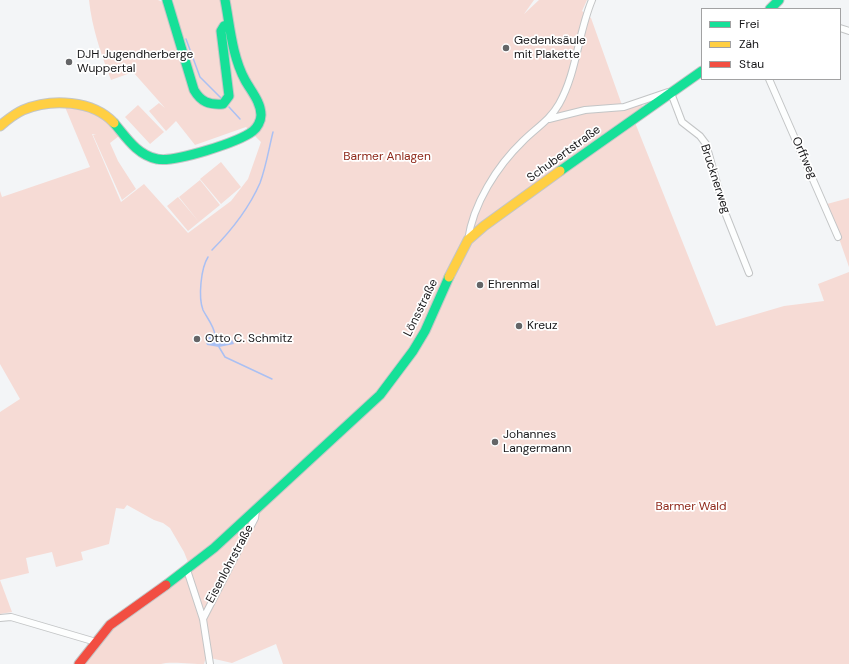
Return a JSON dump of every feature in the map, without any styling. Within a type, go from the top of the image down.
[{"type":"street","points":[[167,0],[194,90],[197,97],[209,105],[223,104],[229,96],[221,31],[224,26],[229,24]]},
{"type":"street","points":[[0,126],[12,116],[28,108],[52,105],[86,105],[100,110],[106,115],[142,153],[150,157],[163,160],[176,158],[248,134],[259,124],[261,112],[242,74],[224,0]]},
{"type":"street","name":"Lönsstraße","points":[[79,664],[110,625],[126,612],[187,570],[256,510],[380,395],[413,351],[425,331],[457,259],[468,240],[472,220],[503,163],[530,134],[549,119],[559,105],[567,86],[586,14],[592,0]]},
{"type":"street","name":"Schubertstraße","points":[[468,240],[553,176],[701,72]]},
{"type":"street","name":"Orffweg","points":[[769,80],[838,237]]},
{"type":"street","name":"Schubertstraße","points":[[549,119],[585,110],[624,107],[673,91]]},
{"type":"street","name":"Brucknerweg","points":[[673,91],[682,122],[706,144],[726,215],[750,273]]},
{"type":"street","name":"Eisenlohrstraße","points":[[203,619],[255,518],[256,510]]},
{"type":"street","points":[[187,570],[203,619],[210,664]]},
{"type":"street","points":[[0,618],[11,617],[96,642]]},
{"type":"green space","name":"Barmer Anlagen","points":[[89,0],[158,0],[174,7],[173,0],[534,0],[524,14],[539,0],[587,0],[582,11],[591,18],[623,108],[641,104],[643,106],[632,115],[716,326],[784,306],[824,301],[818,284],[849,272],[849,664],[283,664],[276,644],[232,663],[206,657],[204,664],[83,664],[116,624],[185,576],[188,562],[170,528],[127,505],[124,509],[116,508],[109,544],[81,552],[83,560],[56,567],[52,552],[26,558],[29,573],[0,580],[0,412],[20,399],[0,364],[0,191],[2,197],[90,167],[65,107],[83,110],[96,114],[119,136],[110,143],[118,161],[136,189],[122,200],[93,135],[96,135],[92,134],[121,202],[144,184],[188,233],[231,201],[248,179],[261,142],[246,127],[195,145],[176,121],[166,131],[149,111],[159,103],[165,108],[133,72],[111,80],[97,41]]},
{"type":"green space","points":[[138,105],[164,132],[150,144],[125,117]]},
{"type":"green space","points":[[221,162],[241,187],[221,204],[200,179]]},
{"type":"green space","points":[[200,180],[220,205],[199,222],[179,197]]},
{"type":"green space","points":[[178,197],[199,222],[188,231],[167,206]]},
{"type":"green space","points":[[849,198],[849,267],[827,204]]},
{"type":"green space","points":[[0,580],[12,612],[0,614]]},
{"type":"water","points":[[206,334],[232,340],[234,344],[219,347],[207,345],[204,337]]},
{"type":"waterway","points":[[186,39],[200,77],[221,98]]},
{"type":"waterway","points":[[229,107],[240,119]]},
{"type":"waterway","points":[[212,250],[239,219],[256,192],[264,171],[273,132]]},
{"type":"waterway","points":[[208,257],[202,275],[201,304],[212,325],[215,335]]},
{"type":"waterway","points":[[219,347],[225,357],[272,379]]},
{"type":"traffic: fast","points":[[167,0],[194,90],[203,100],[214,104],[223,104],[229,96],[221,31],[224,26],[229,24]]},
{"type":"traffic: fast","points":[[114,123],[138,150],[157,159],[177,158],[206,151],[246,136],[254,130],[260,120],[261,110],[258,101],[245,80],[237,61],[225,0]]},
{"type":"traffic: fast","points":[[771,8],[779,0]]},
{"type":"traffic: fast","points":[[560,171],[701,72]]},
{"type":"traffic: fast","points":[[166,585],[214,548],[380,395],[413,351],[425,331],[449,277]]},
{"type":"traffic: slow","points":[[0,126],[23,110],[34,106],[59,103],[71,103],[95,110],[105,115],[114,123]]},
{"type":"traffic: slow","points":[[449,277],[468,240],[484,226],[560,171]]},
{"type":"traffic: jam","points":[[79,664],[110,625],[166,585]]},
{"type":"place","name":"Gedenksäule mit Plakette","points":[[506,48]]},
{"type":"place","name":"DJH Jugendherberge Wuppertal","points":[[69,62]]},
{"type":"place","name":"Ehrenmal","points":[[480,285]]},
{"type":"place","name":"Kreuz","points":[[519,326]]},
{"type":"place","name":"Otto C. Schmitz","points":[[197,339]]},
{"type":"place","name":"Johannes Langermann","points":[[495,442]]},
{"type":"park label","name":"Barmer Wald","points":[[691,507]]}]
